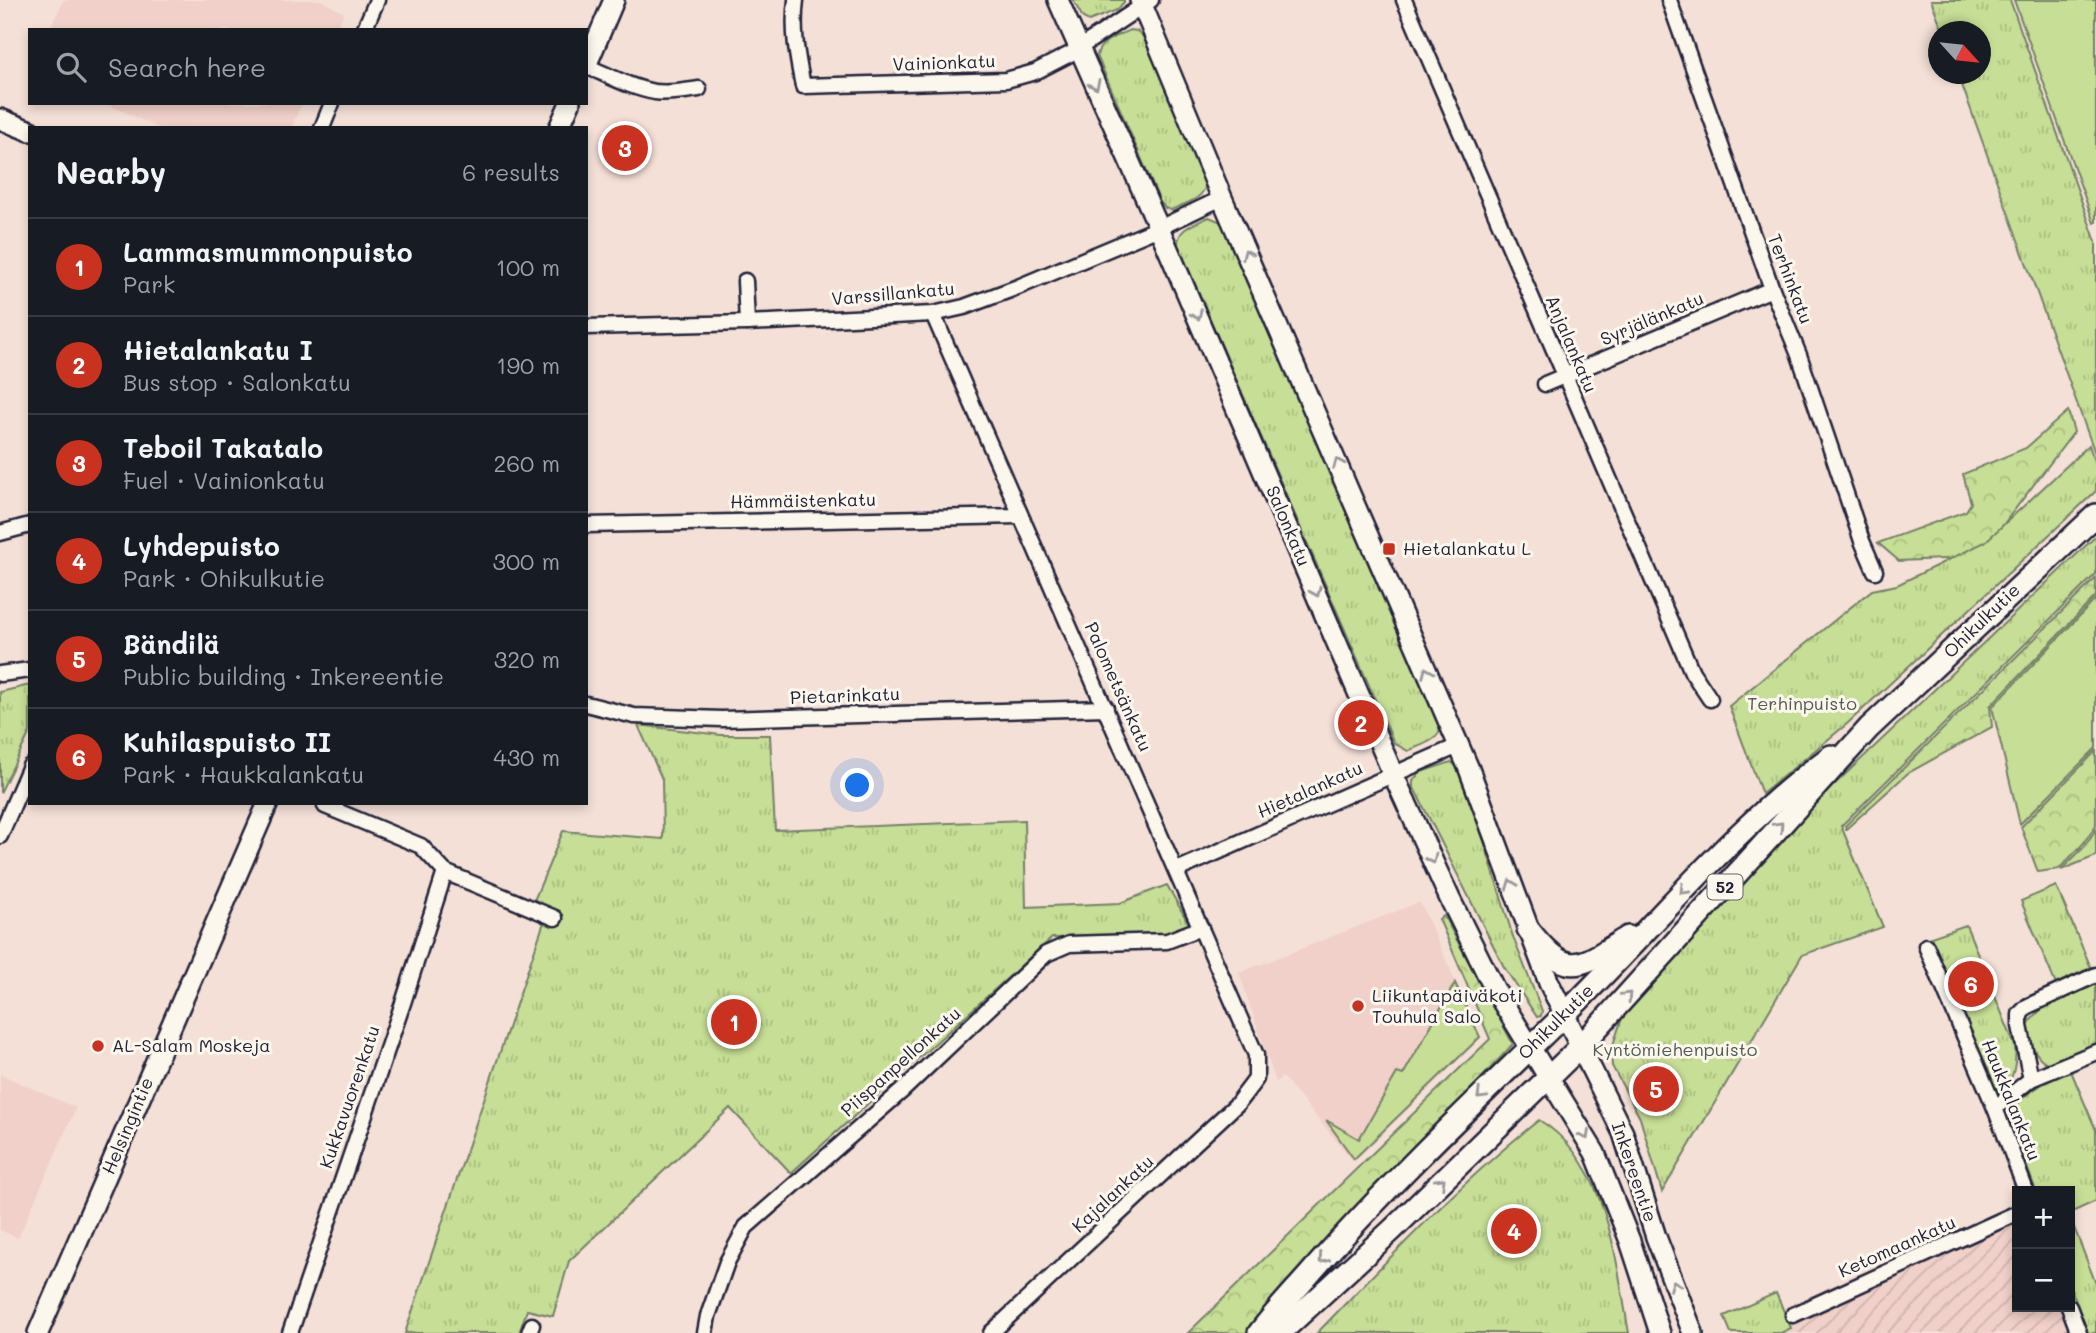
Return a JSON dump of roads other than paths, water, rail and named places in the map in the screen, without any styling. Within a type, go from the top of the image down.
[{"type":"main road","points":[[588,61],[614,0]]},
{"type":"main road","name":"Salonkatu","points":[[1058,0],[1159,228],[1393,774],[1477,954],[1530,1047]]},
{"type":"main road","points":[[1144,2],[1222,198],[1458,746],[1564,1015]]},
{"type":"main road","points":[[560,126],[569,105]]},
{"type":"main road","points":[[0,119],[28,130]]},
{"type":"main road","name":"Ohikulkutie","points":[[1280,1333],[1392,1230],[1581,1046],[1869,728],[2096,515]]},
{"type":"main road","name":"Ohikulkutie","points":[[1259,1333],[1370,1207],[1564,1015],[1653,920],[1749,824],[1811,771],[1869,728]]},
{"type":"main road","name":"Helsingintie","points":[[38,1333],[267,805]]},
{"type":"main road","points":[[1528,929],[1555,960],[1578,965],[1594,958],[1653,920]]},
{"type":"main road","name":"Inkereentie","points":[[1564,1015],[1623,1133],[1656,1237],[1693,1333]]},
{"type":"main road","name":"Inkereentie","points":[[1530,1047],[1595,1153],[1630,1241],[1660,1333]]},
{"type":"street","points":[[365,28],[377,0]]},
{"type":"street","name":"Vainionkatu","points":[[796,0],[793,20],[803,86],[1006,80],[1035,72],[1078,47],[1144,2]]},
{"type":"street","name":"Anjalankatu","points":[[1404,0],[1563,377],[1692,672],[1710,699]]},
{"type":"street","name":"Terhinkatu","points":[[1669,0],[1875,571]]},
{"type":"street","points":[[588,67],[656,92],[675,93],[699,89]]},
{"type":"street","points":[[323,126],[331,105]]},
{"type":"street","name":"Varssillankatu","points":[[588,327],[933,314],[964,307],[1018,287],[1159,228],[1222,198]]},
{"type":"street","points":[[745,281],[747,323]]},
{"type":"street","name":"Syrjälänkatu","points":[[1545,384],[1772,289]]},
{"type":"street","name":"Palometsänkatu","points":[[933,314],[1256,1055],[1256,1079]]},
{"type":"street","name":"Hämmäistenkatu","points":[[588,525],[1020,516]]},
{"type":"street","points":[[0,533],[28,526]]},
{"type":"street","points":[[0,674],[28,670]]},
{"type":"street","name":"Pietarinkatu","points":[[588,704],[634,716],[722,719],[1106,708]]},
{"type":"street","name":"Hietalankatu","points":[[1177,870],[1458,746]]},
{"type":"street","points":[[0,836],[28,771]]},
{"type":"street","points":[[325,806],[421,846],[445,872],[555,918]]},
{"type":"street","name":"Kukkavuorenkatu","points":[[290,1333],[445,872]]},
{"type":"street","name":"Piispanpellonkatu","points":[[705,1333],[708,1316],[727,1262],[746,1227],[902,1090],[1046,954],[1069,944],[1167,941],[1201,928]]},
{"type":"street","name":"Haukkalankatu","points":[[1926,946],[1996,1108],[2024,1186]]},
{"type":"street","points":[[2031,1079],[2020,1014],[2028,1006],[2096,975]]},
{"type":"street","points":[[1996,1108],[2031,1079],[2096,1052]]},
{"type":"street","name":"Kajalankatu","points":[[991,1333],[1237,1104],[1256,1079]]},
{"type":"street","name":"Ketomaankatu","points":[[1793,1315],[2012,1215]]},
{"type":"street","points":[[2071,1312],[2079,1333]]},
{"type":"place","name":"Teboil Takatalo","points":[[625,148]]},
{"type":"place","name":"Hietalankatu L","points":[[1389,549]]},
{"type":"place","name":"Hietalankatu I","points":[[1361,723]]},
{"type":"place","name":"Kuhilaspuisto II","points":[[1971,984]]},
{"type":"place","name":"Liikuntapäiväkoti Touhula Salo","points":[[1358,1006]]},
{"type":"place","name":"Lammasmummonpuisto","points":[[734,1022]]},
{"type":"place","name":"AL-Salam Moskeja","points":[[98,1046]]},
{"type":"place","name":"Bändilä","points":[[1656,1089]]},
{"type":"place","name":"Lyhdepuisto","points":[[1514,1231]]},
{"type":"park label","name":"Terhinpuisto","points":[[1802,704]]},
{"type":"park label","name":"Kyntömiehenpuisto","points":[[1675,1050]]}]
